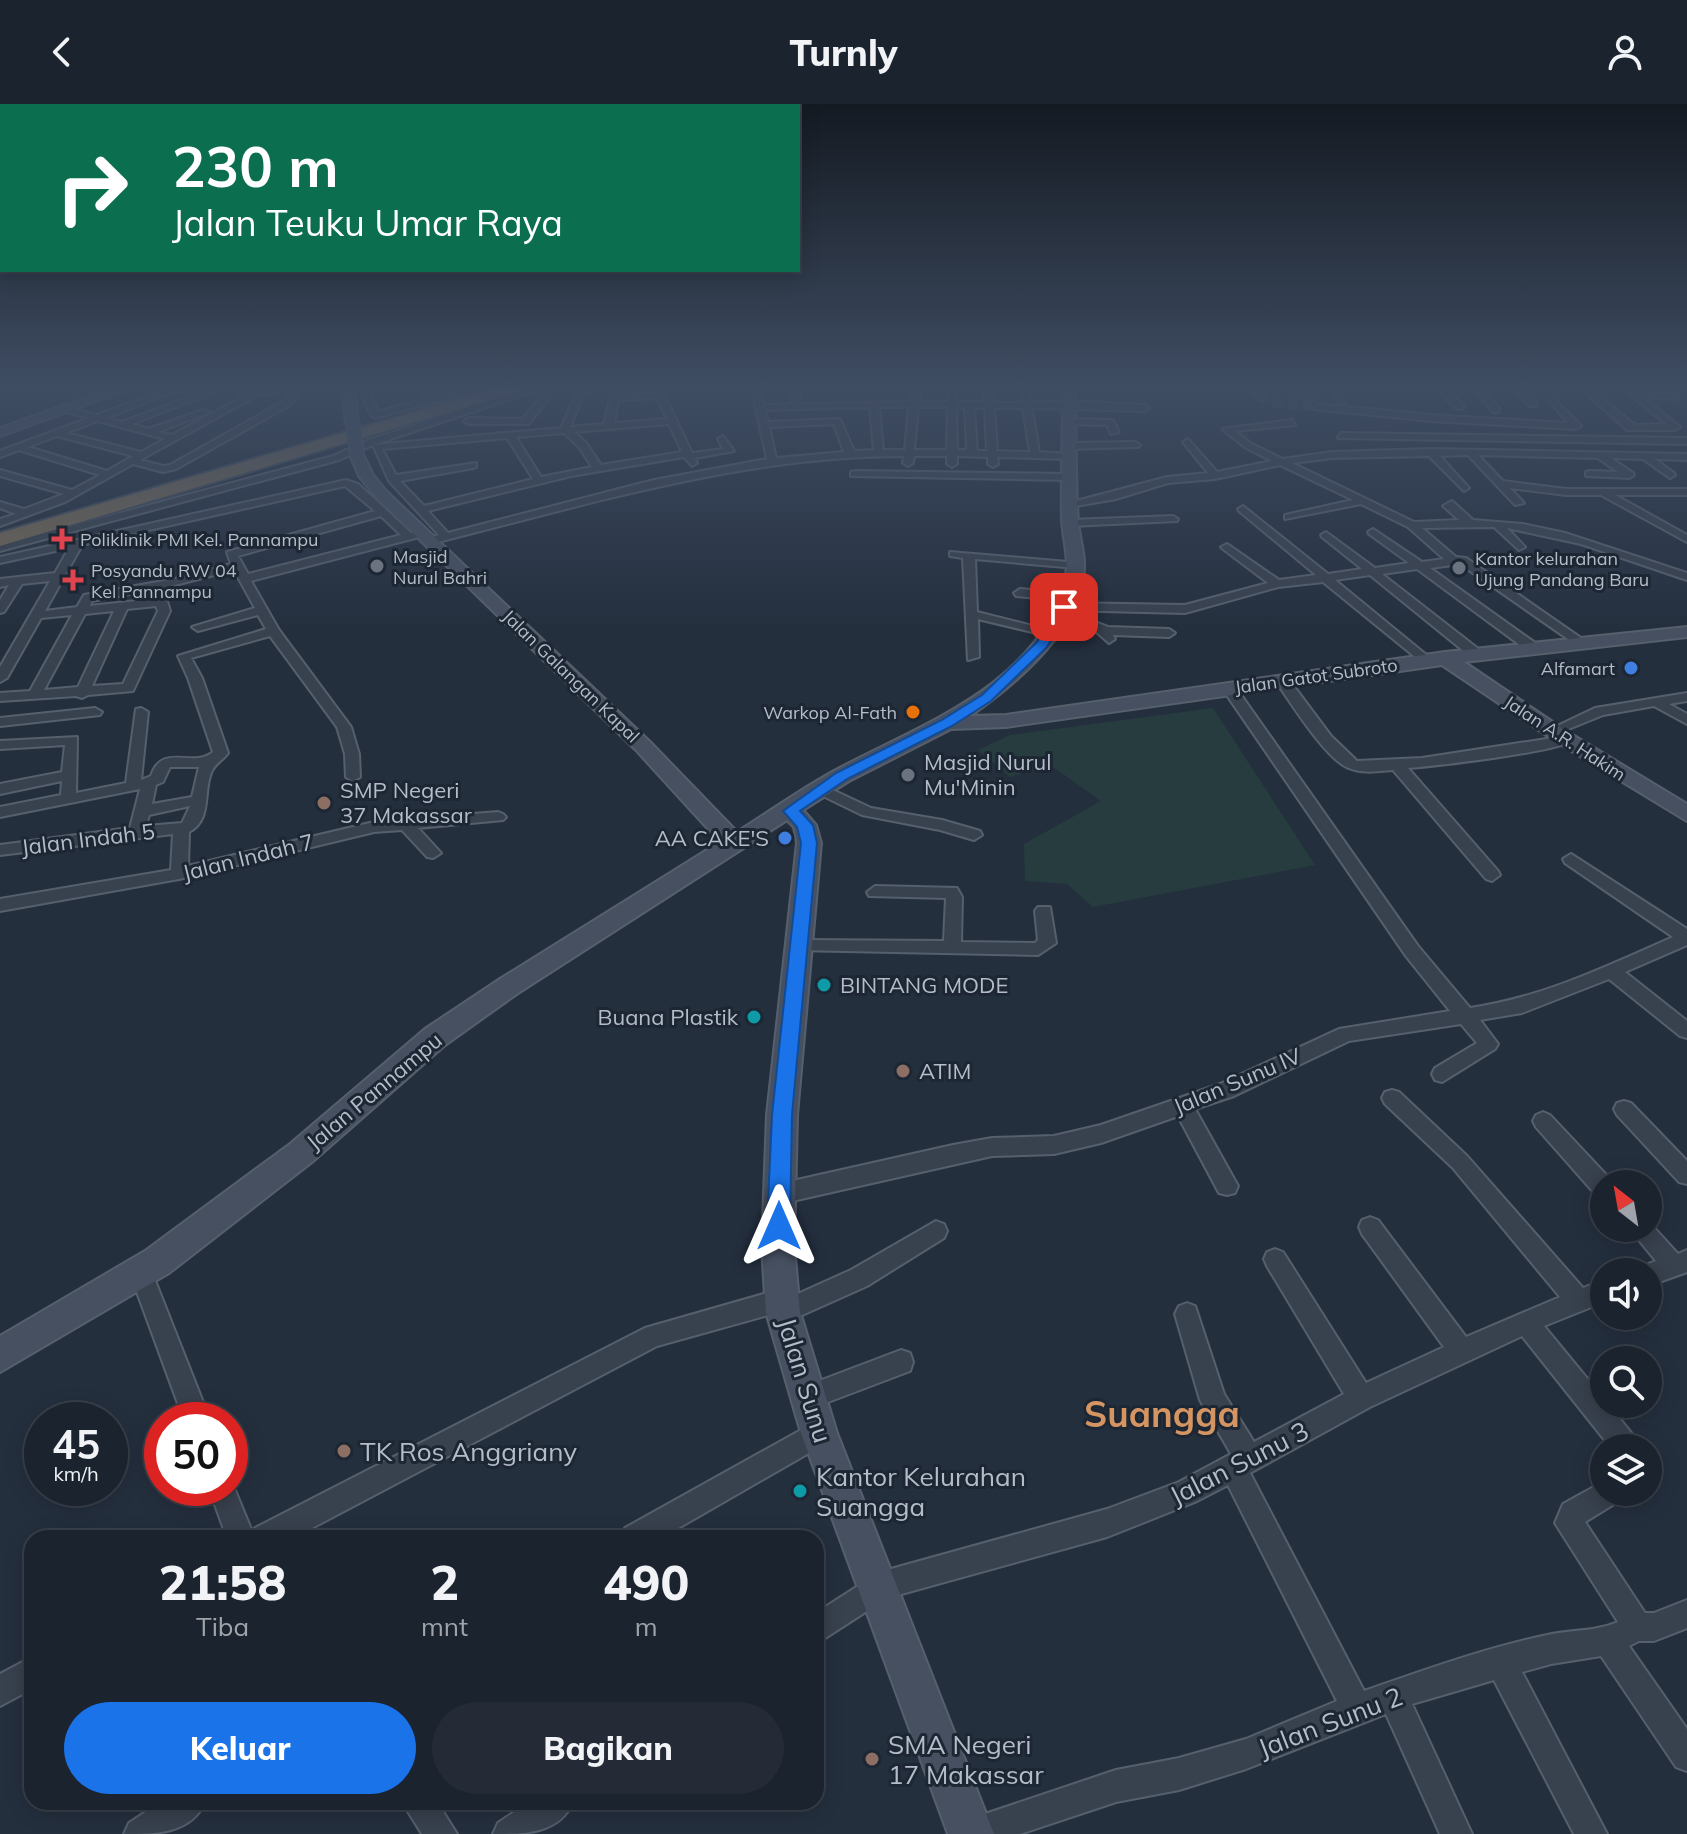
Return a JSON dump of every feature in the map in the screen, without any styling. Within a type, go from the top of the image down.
[{"type":"highway","points":[[0,532],[208,467]]},
{"type":"highway","points":[[0,532],[225,467]]},
{"type":"highway","points":[[0,540],[255,467]]},
{"type":"main road","name":"Jalan Galangan Kapal","points":[[363,467],[372,485],[744,839]]},
{"type":"main road","points":[[1060,614],[1076,565],[1070,523],[1069,467]]},
{"type":"main road","name":"Jalan Pannampu","points":[[0,1355],[141,1273],[301,1153],[435,1037],[522,978],[867,762],[947,723],[1002,685],[1060,614]]},
{"type":"main road","name":"Jalan Gatot Subroto","points":[[947,723],[1006,721],[1476,654],[1687,632]]},
{"type":"main road","name":"Jalan A.R. Hakim","points":[[1435,660],[1687,814]]},
{"type":"main road","name":"Jalan Sunu","points":[[784,814],[805,825],[809,843],[782,1115],[779,1194],[782,1306],[807,1398],[870,1592],[972,1834]]},
{"type":"street","points":[[84,467],[108,474]]},
{"type":"street","points":[[0,505],[24,513],[70,494],[121,467]]},
{"type":"street","points":[[0,548],[304,467]]},
{"type":"street","points":[[387,467],[393,479],[421,510],[427,537]]},
{"type":"street","points":[[393,479],[463,467]]},
{"type":"street","points":[[530,467],[538,480]]},
{"type":"street","points":[[421,510],[597,467]]},
{"type":"street","points":[[648,467],[662,481]]},
{"type":"street","points":[[693,467],[696,473]]},
{"type":"street","points":[[244,579],[427,537],[572,509],[662,481],[739,467]]},
{"type":"street","points":[[908,467],[908,474]]},
{"type":"street","points":[[952,467],[952,475]]},
{"type":"street","points":[[993,467],[994,475]]},
{"type":"street","points":[[1208,467],[1215,476]]},
{"type":"street","points":[[1070,504],[1122,495],[1167,480],[1232,477],[1265,467]]},
{"type":"street","points":[[1290,467],[1412,525],[1453,561]]},
{"type":"street","points":[[1445,467],[1464,488]]},
{"type":"street","points":[[1486,467],[1497,483],[1519,503]]},
{"type":"street","points":[[1590,474],[1629,475],[1617,467]]},
{"type":"street","points":[[1659,467],[1670,475]]},
{"type":"street","points":[[0,473],[70,494],[73,498],[0,523]]},
{"type":"street","points":[[855,474],[1069,477]]},
{"type":"street","points":[[1519,474],[1525,486]]},
{"type":"street","points":[[0,560],[346,483],[354,486],[381,513],[427,537]]},
{"type":"street","points":[[1497,483],[1566,492],[1687,492]]},
{"type":"street","points":[[239,484],[247,505]]},
{"type":"street","points":[[1566,492],[1566,505]]},
{"type":"street","points":[[1602,492],[1687,539]]},
{"type":"street","points":[[1289,517],[1363,501]]},
{"type":"street","points":[[1452,504],[1448,506],[1470,523]]},
{"type":"street","points":[[1243,509],[1326,578],[1435,660]]},
{"type":"street","points":[[139,511],[167,522]]},
{"type":"street","points":[[353,777],[348,734],[338,716],[313,689],[273,631],[231,554],[381,513]]},
{"type":"street","points":[[1070,523],[1173,519]]},
{"type":"street","points":[[1412,525],[1470,523],[1523,527],[1577,540],[1687,577]]},
{"type":"street","points":[[1497,524],[1519,547]]},
{"type":"street","points":[[1373,532],[1533,648]]},
{"type":"street","points":[[1326,535],[1476,654]]},
{"type":"street","points":[[0,678],[79,541]]},
{"type":"street","points":[[1227,547],[1277,584]]},
{"type":"street","points":[[954,554],[1076,565]]},
{"type":"street","points":[[969,555],[973,657]]},
{"type":"street","points":[[971,614],[1185,609],[1277,584],[1453,561],[1466,562],[1582,643]]},
{"type":"street","points":[[34,695],[87,599],[156,586],[238,565]]},
{"type":"street","points":[[0,583],[60,576]]},
{"type":"street","points":[[0,609],[18,581]]},
{"type":"street","points":[[0,697],[82,694],[124,690],[130,686],[164,611],[156,586]]},
{"type":"street","points":[[1020,593],[1060,614],[1093,623],[1108,635],[1169,633]]},
{"type":"street","points":[[38,615],[163,602]]},
{"type":"street","points":[[82,694],[122,607]]},
{"type":"street","points":[[198,627],[263,610]]},
{"type":"street","points":[[179,830],[193,825],[203,774],[210,762],[221,753],[184,656],[273,631]]},
{"type":"street","points":[[1282,680],[1345,760],[1359,766],[1397,765],[1560,736],[1600,711],[1687,697]]},
{"type":"street","points":[[1229,688],[1347,859],[1488,1044],[1442,1074]]},
{"type":"street","points":[[1656,702],[1687,720]]},
{"type":"street","points":[[133,786],[141,712]]},
{"type":"street","points":[[0,722],[88,713],[70,740]]},
{"type":"street","points":[[0,745],[70,740],[75,744],[68,799]]},
{"type":"street","points":[[0,812],[149,783],[158,779],[164,764],[210,762]]},
{"type":"street","points":[[1397,765],[1492,875]]},
{"type":"street","points":[[0,789],[70,775]]},
{"type":"street","points":[[137,833],[149,783]]},
{"type":"street","points":[[822,790],[867,812],[942,825],[974,835]]},
{"type":"street","points":[[143,811],[198,800]]},
{"type":"street","name":"Jalan Indah 7","points":[[0,905],[179,874],[351,831],[404,823],[498,817]]},
{"type":"street","points":[[404,823],[433,853]]},
{"type":"street","name":"Jalan Indah 5","points":[[0,850],[179,830],[179,874]]},
{"type":"street","points":[[1571,859],[1683,943]]},
{"type":"street","points":[[875,892],[951,892],[954,897],[952,949]]},
{"type":"street","points":[[800,946],[1043,947],[1049,937],[1044,911]]},
{"type":"street","name":"Jalan Sunu IV","points":[[779,1194],[953,1154],[1077,1140],[1227,1090],[1346,1034],[1515,1008],[1683,943]]},
{"type":"street","points":[[1611,971],[1687,1031]]},
{"type":"street","points":[[1392,1098],[1460,1162],[1577,1299]]},
{"type":"street","points":[[1183,1106],[1227,1186]]},
{"type":"street","points":[[1624,1109],[1687,1175]]},
{"type":"street","points":[[1543,1121],[1590,1173]]},
{"type":"street","points":[[1370,1227],[1462,1351]]},
{"type":"street","points":[[280,1530],[653,1336],[836,1291],[936,1231]]},
{"type":"street","points":[[1656,1242],[1681,1263],[1662,1270]]},
{"type":"street","points":[[1275,1259],[1361,1398]]},
{"type":"street","points":[[141,1273],[190,1402]]},
{"type":"street","name":"Jalan Sunu 3","points":[[870,1592],[1107,1523],[1186,1493],[1361,1398],[1590,1295]]},
{"type":"street","points":[[1187,1314],[1213,1400],[1357,1709]]},
{"type":"street","points":[[1526,1322],[1616,1434]]},
{"type":"street","points":[[807,1398],[901,1362]]},
{"type":"street","points":[[649,1530],[819,1433]]},
{"type":"street","points":[[1590,1504],[1573,1514],[1569,1523],[1638,1627]]},
{"type":"street","points":[[229,1506],[238,1530]]},
{"type":"street","points":[[824,1624],[870,1592]]},
{"type":"street","name":"Jalan Sunu 2","points":[[972,1834],[1116,1786],[1179,1774],[1246,1754],[1357,1709],[1501,1663],[1551,1649],[1608,1641],[1638,1627],[1654,1627],[1687,1614]]},
{"type":"street","points":[[1608,1641],[1687,1756]]},
{"type":"street","points":[[1501,1663],[1591,1834]]},
{"type":"street","points":[[0,1691],[24,1677]]},
{"type":"street","points":[[1394,1698],[1456,1834]]},
{"type":"street","points":[[140,1834],[177,1810]]},
{"type":"street","points":[[424,1810],[441,1834]]},
{"type":"street","points":[[509,1834],[545,1810]]},
{"type":"green space","points":[[1213,708],[1315,865],[1093,907],[1067,884],[1025,881],[1024,844],[1101,801],[1049,764],[1010,777],[978,750],[1010,735]]},
{"type":"place","name":"Poliklinik PMI Kel. Pannampu","points":[[62,539]]},
{"type":"place","name":"Masjid Nurul Bahri","points":[[377,566]]},
{"type":"place","name":"Kantor kelurahan Ujung Pandang Baru","points":[[1459,568]]},
{"type":"place","name":"Posyandu RW 04 Kel Pannampu","points":[[73,580]]},
{"type":"place","name":"Alfamart","points":[[1631,668]]},
{"type":"place","name":"Warkop Al-Fath","points":[[913,712]]},
{"type":"place","name":"Masjid Nurul Mu'Minin","points":[[908,775]]},
{"type":"place","name":"SMP Negeri 37 Makassar","points":[[324,803]]},
{"type":"place","name":"AA CAKE'S","points":[[785,838]]},
{"type":"place","name":"BINTANG MODE","points":[[824,985]]},
{"type":"place","name":"Buana Plastik","points":[[754,1017]]},
{"type":"place","name":"ATIM","points":[[903,1071]]},
{"type":"place","name":"TK Ros Anggriany","points":[[344,1451]]},
{"type":"place","name":"Kantor Kelurahan Suangga","points":[[800,1491]]},
{"type":"place","name":"SMA Negeri 17 Makassar","points":[[872,1759]]},
{"type":"district","name":"Suangga","points":[[1162,1413]]},
{"type":"route","points":[[779,1226],[782,1115],[809,843],[805,825],[791,811],[841,776],[947,723],[986,698],[1027,662],[1064,607]]}]
